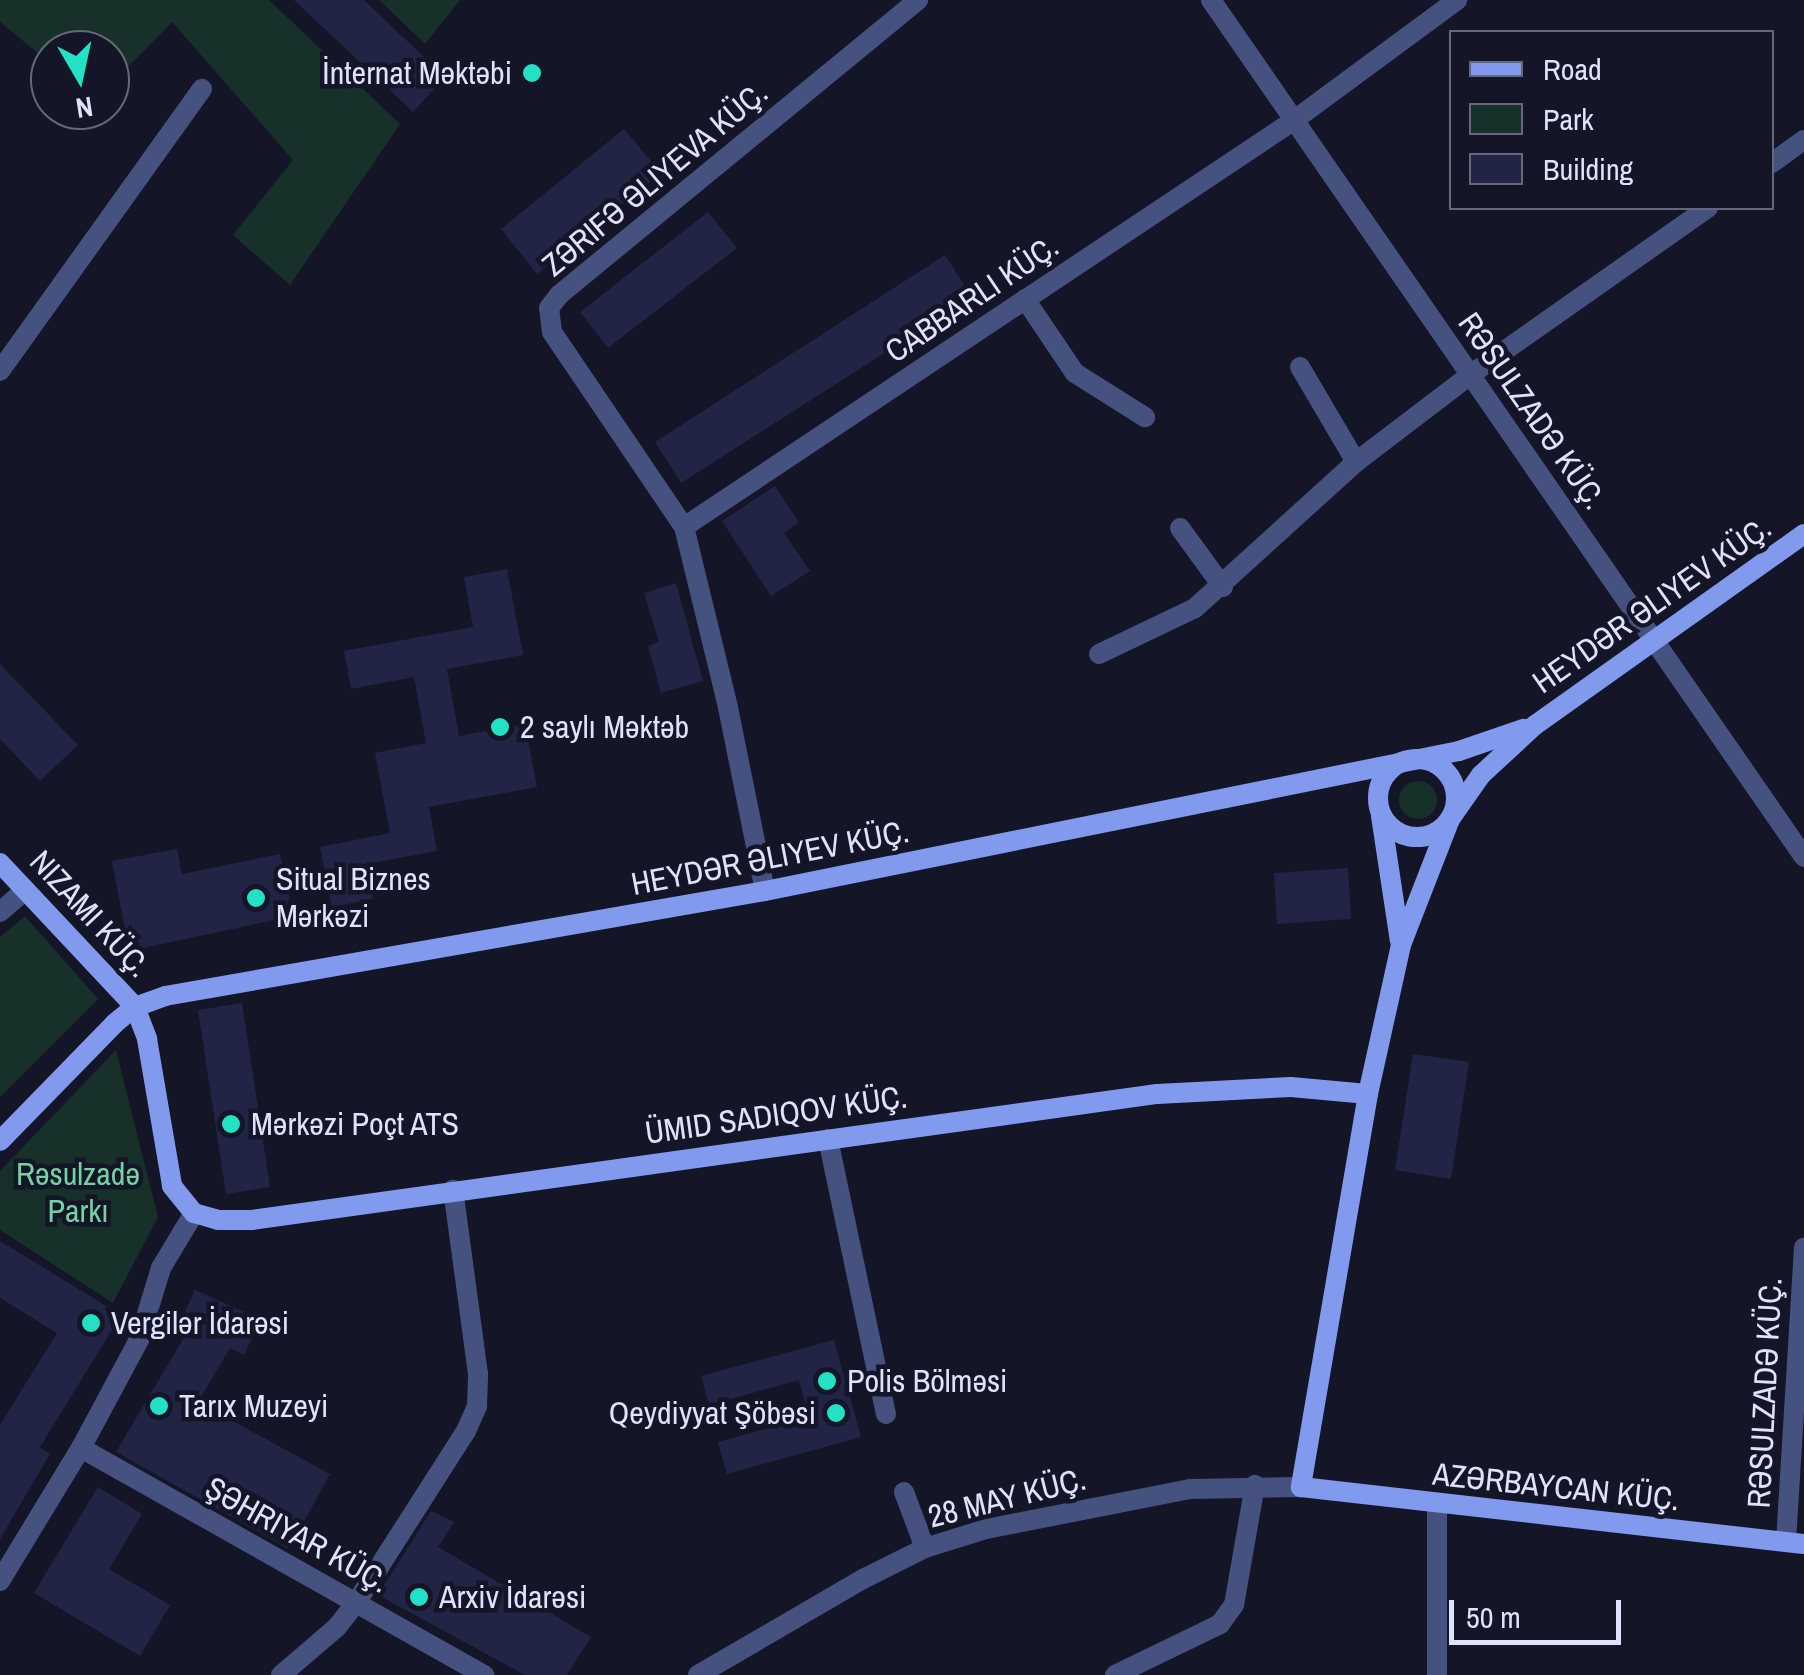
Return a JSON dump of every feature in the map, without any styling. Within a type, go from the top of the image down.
[{"type":"main road","name":"HEYDƏR ƏLIYEV KÜÇ.","points":[[136,1007],[194,988],[765,891],[1478,746],[1535,725],[1804,534]]},
{"type":"main road","points":[[1380,810],[1392,828],[1412,837],[1434,833],[1450,819],[1481,775],[1535,725]]},
{"type":"main road","points":[[1301,1487],[1368,1094],[1401,945],[1456,798],[1450,777],[1433,762],[1400,763],[1384,778],[1380,810],[1395,882],[1401,945]]},
{"type":"main road","name":"NIZAMI KÜÇ.","points":[[0,863],[136,1007]]},
{"type":"main road","points":[[0,1142],[136,1007],[147,1040],[172,1186],[194,1213],[218,1220],[252,1220],[1157,1094],[1291,1087],[1368,1094]]},
{"type":"main road","name":"AZƏRBAYCAN KÜÇ.","points":[[1301,1487],[1795,1543]]},
{"type":"street","name":"ZƏRIFƏ ƏLIYEVA KÜÇ.","points":[[765,891],[724,688],[684,527],[552,332],[550,308],[559,295],[918,0]]},
{"type":"street","name":"RƏSULZADƏ KÜÇ.","points":[[1210,0],[1804,858]]},
{"type":"street","points":[[684,527],[1293,121],[1457,0]]},
{"type":"street","points":[[0,371],[202,89]]},
{"type":"street","points":[[1774,162],[1804,140]]},
{"type":"street","points":[[1099,654],[1196,608],[1356,462],[1470,374],[1705,210]]},
{"type":"street","points":[[1025,300],[1075,373],[1146,416]]},
{"type":"street","points":[[1300,367],[1356,462]]},
{"type":"street","points":[[1180,528],[1223,587]]},
{"type":"street","points":[[0,912],[24,890]]},
{"type":"street","points":[[828,1139],[886,1414]]},
{"type":"street","points":[[281,1675],[337,1627],[356,1603],[466,1431],[477,1406],[478,1374],[453,1190]]},
{"type":"street","points":[[0,1581],[81,1448],[140,1340],[161,1268],[194,1213]]},
{"type":"street","name":"RƏSULZADƏ KÜÇ.","points":[[1795,1543],[1804,1248]]},
{"type":"street","name":"ŞƏHRIYAR KÜÇ.","points":[[81,1448],[484,1675]]},
{"type":"street","points":[[1116,1675],[1220,1624],[1234,1604],[1254,1485]]},
{"type":"street","name":"28 MAY KÜÇ.","points":[[698,1675],[863,1579],[925,1548],[986,1529],[1190,1489],[1301,1487]]},
{"type":"street","points":[[904,1492],[925,1548]]},
{"type":"street","points":[[1437,1504],[1437,1675]]},
{"type":"green space","points":[[0,0],[269,0],[400,124],[290,285],[233,235],[293,160],[172,22],[130,65],[130,30],[30,30],[30,47],[0,22]]},
{"type":"green space","points":[[379,0],[460,0],[425,44]]},
{"type":"green space","points":[[1418,781],[1432,786],[1437,800],[1432,814],[1418,819],[1404,814],[1399,800],[1404,786]]},
{"type":"green space","points":[[25,916],[98,999],[0,1097],[0,937]]},
{"type":"green space","name":"Rəsulzadə Parkı","points":[[116,1050],[158,1217],[113,1303],[0,1230],[0,1171]]},
{"type":"building","points":[[294,0],[364,0],[445,77],[413,112]]},
{"type":"building","points":[[624,129],[661,173],[537,274],[501,229]]},
{"type":"building","points":[[708,212],[737,248],[608,348],[580,312]]},
{"type":"building","points":[[945,255],[972,297],[681,483],[655,442]]},
{"type":"building","points":[[775,486],[799,522],[784,533],[810,571],[771,596],[722,521]]},
{"type":"building","points":[[507,569],[523,655],[447,669],[459,736],[525,724],[537,787],[429,807],[437,851],[366,864],[373,899],[332,907],[320,847],[390,833],[375,753],[426,743],[414,677],[351,689],[344,651],[473,627],[464,577]]},
{"type":"building","points":[[676,583],[703,681],[661,693],[648,646],[659,642],[644,593]]},
{"type":"building","points":[[0,664],[78,745],[40,781],[0,739]]},
{"type":"building","points":[[177,849],[182,874],[280,854],[293,916],[129,951],[112,861]]},
{"type":"building","points":[[1348,868],[1351,919],[1277,924],[1274,873]]},
{"type":"building","points":[[242,1003],[270,1187],[226,1194],[198,1010]]},
{"type":"building","points":[[1413,1054],[1469,1062],[1451,1179],[1395,1170]]},
{"type":"building","points":[[0,1241],[121,1315],[40,1447],[50,1454],[0,1539],[0,1425],[57,1333],[0,1298]]},
{"type":"building","points":[[195,1290],[260,1319],[244,1355],[230,1348],[198,1402],[330,1474],[289,1549],[116,1452],[189,1329],[179,1325]]},
{"type":"building","points":[[834,1340],[861,1437],[727,1474],[718,1442],[809,1417],[799,1380],[709,1405],[701,1376]]},
{"type":"building","points":[[98,1487],[142,1514],[109,1569],[170,1605],[140,1656],[34,1593]]},
{"type":"building","points":[[431,1511],[454,1522],[438,1547],[591,1637],[567,1675],[525,1675],[378,1595]]},
{"type":"place","name":"İnternat Məktəbi","points":[[532,73]]},
{"type":"place","name":"2 saylı Məktəb","points":[[500,727]]},
{"type":"place","name":"Situal Biznes Mərkəzi","points":[[256,898]]},
{"type":"place","name":"Mərkəzi Poçt ATS","points":[[231,1124]]},
{"type":"place","name":"Vergilər İdarəsi","points":[[91,1323]]},
{"type":"place","name":"Polis Bölməsi","points":[[827,1381]]},
{"type":"place","name":"Tarıx Muzeyi","points":[[159,1406]]},
{"type":"place","name":"Qeydiyyat Şöbəsi","points":[[836,1413]]},
{"type":"place","name":"Arxiv İdarəsi","points":[[419,1597]]}]
